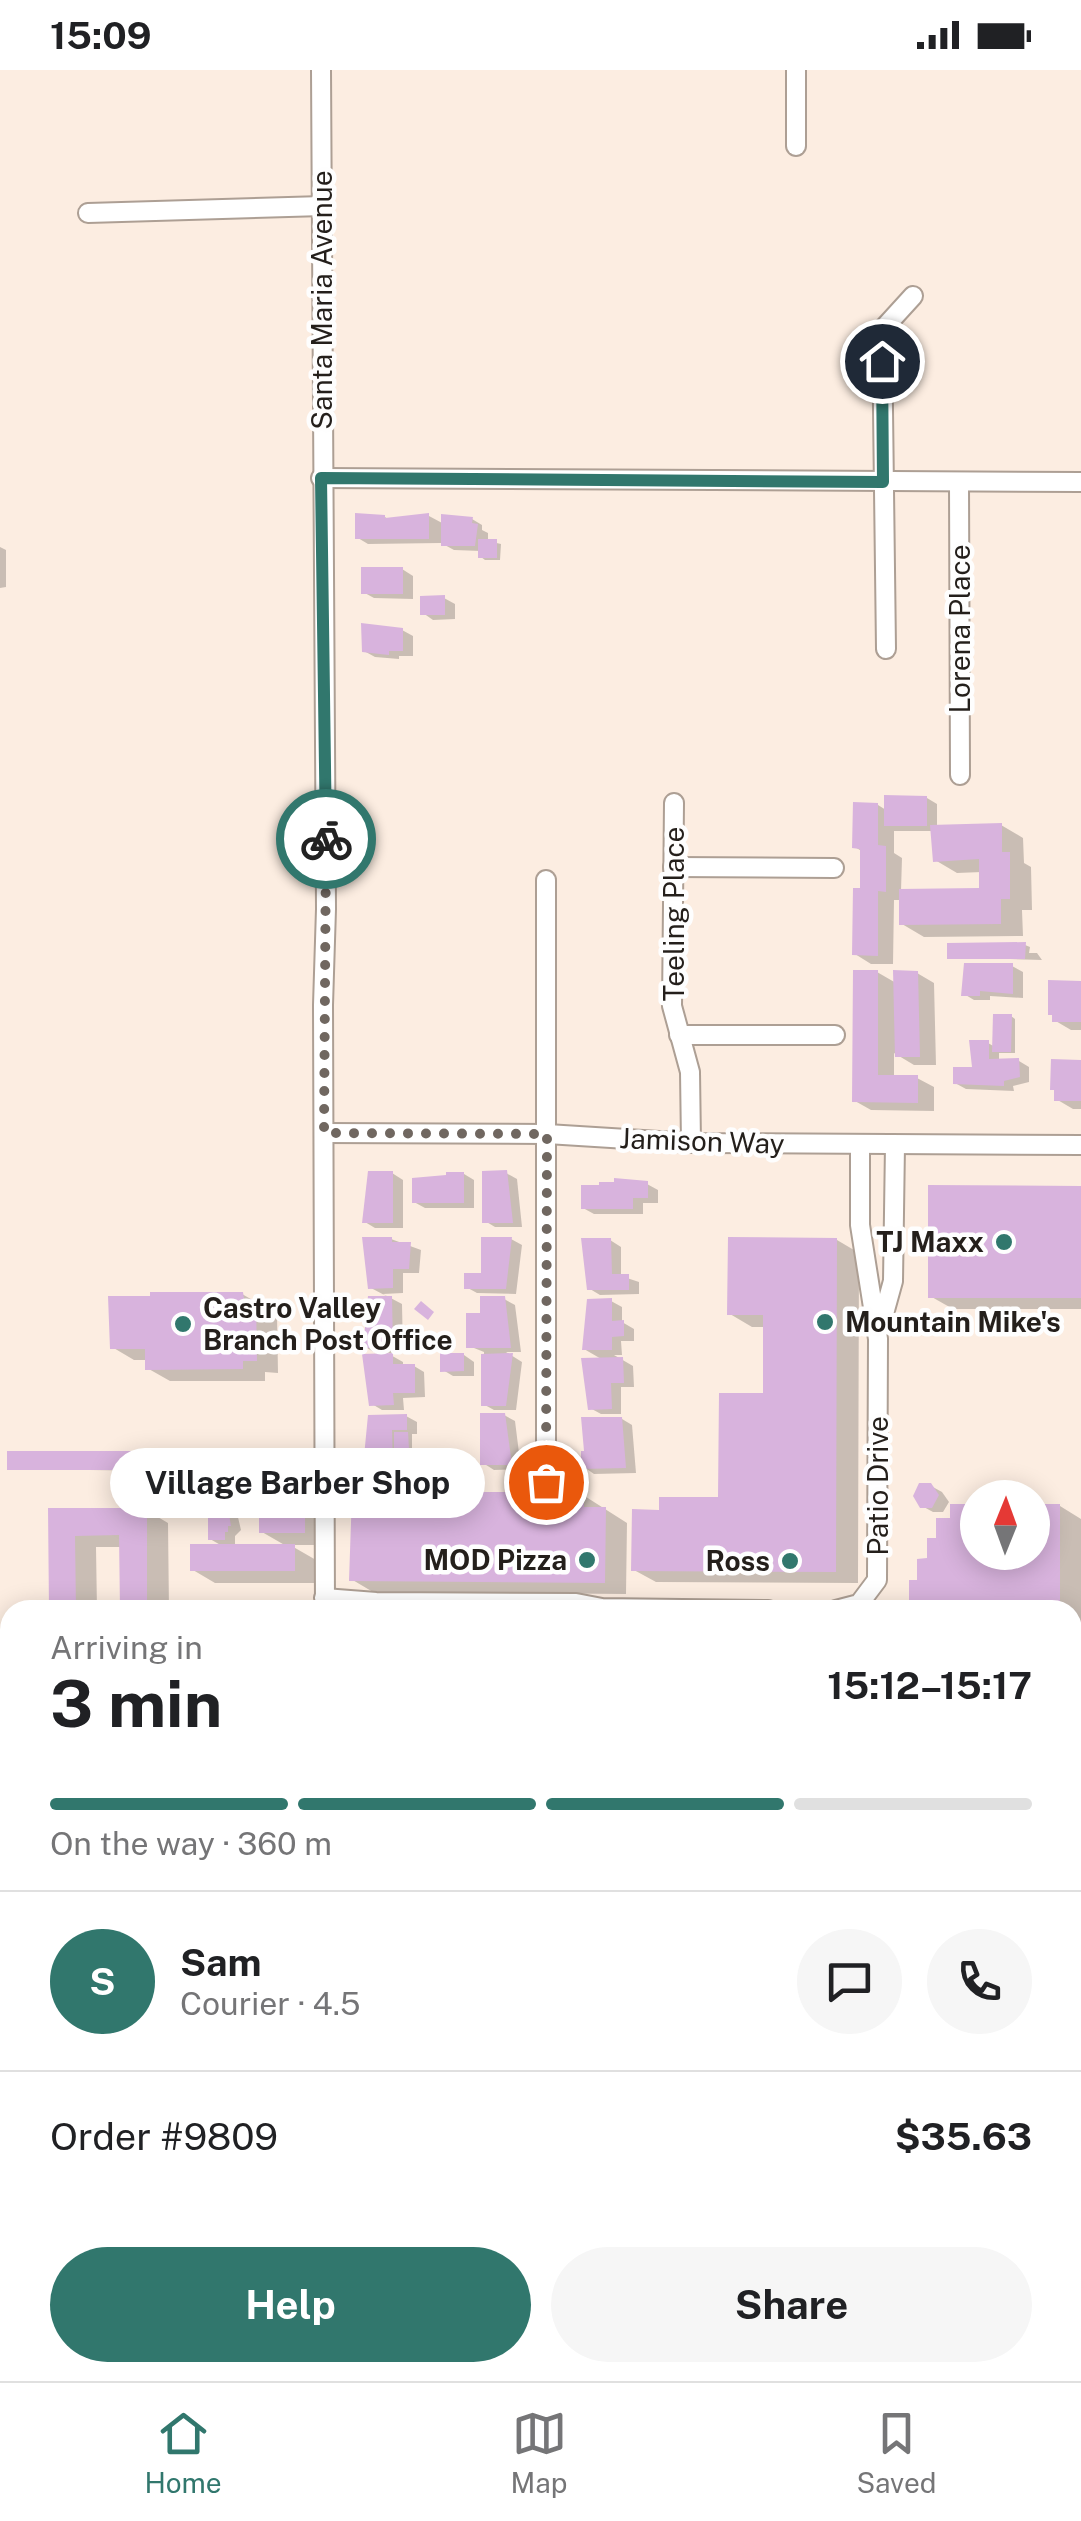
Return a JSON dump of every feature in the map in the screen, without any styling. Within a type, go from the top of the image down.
[{"type":"street","name":"Santa Maria Avenue","points":[[320,70],[326,909],[325,1600]]},
{"type":"street","points":[[796,70],[796,146]]},
{"type":"street","points":[[88,212],[323,206]]},
{"type":"street","points":[[886,649],[882,330],[913,296]]},
{"type":"street","points":[[321,478],[1081,482]]},
{"type":"street","name":"Lorena Place","points":[[959,482],[960,776]]},
{"type":"street","name":"Teeling Place","points":[[674,802],[672,1006],[690,1072],[691,1143]]},
{"type":"street","points":[[673,867],[834,868]]},
{"type":"street","points":[[546,880],[546,1482]]},
{"type":"street","points":[[679,1035],[835,1035]]},
{"type":"street","name":"Jamison Way","points":[[324,1133],[547,1134],[691,1143],[1081,1145]]},
{"type":"street","name":"Patio Drive","points":[[860,1145],[860,1225],[878,1338],[877,1580],[863,1600]]},
{"type":"street","name":"Patio Drive","points":[[878,1338],[893,1281],[895,1145]]},
{"type":"building","points":[[355,513],[385,518],[429,513],[429,539],[355,539]]},
{"type":"building","points":[[441,514],[473,517],[472,523],[478,524],[475,546],[441,546]]},
{"type":"building","points":[[478,539],[497,539],[497,558],[478,558]]},
{"type":"building","points":[[361,567],[403,567],[403,594],[361,594]]},
{"type":"building","points":[[445,595],[445,615],[420,615],[420,596]]},
{"type":"building","points":[[361,623],[403,628],[403,651],[389,651],[389,655],[362,652]]},
{"type":"building","points":[[884,795],[927,796],[927,826],[884,826]]},
{"type":"building","points":[[853,802],[878,803],[878,845],[886,846],[886,892],[878,891],[878,956],[852,955],[853,888],[860,888],[860,849],[852,848]]},
{"type":"building","points":[[1002,823],[1002,852],[1010,852],[1010,899],[1001,899],[1001,924],[899,925],[899,889],[979,888],[979,859],[933,862],[930,825]]},
{"type":"building","points":[[1026,942],[1025,959],[947,959],[947,943]]},
{"type":"building","points":[[964,963],[1013,963],[1013,994],[980,991],[980,996],[961,996]]},
{"type":"building","points":[[853,970],[878,970],[878,1075],[918,1075],[918,1103],[852,1102]]},
{"type":"building","points":[[893,970],[918,971],[920,1057],[895,1057]]},
{"type":"building","points":[[1048,980],[1081,981],[1081,1022],[1052,1022],[1052,1015],[1048,1015]]},
{"type":"building","points":[[993,1014],[1012,1014],[1011,1052],[992,1052]]},
{"type":"building","points":[[969,1040],[989,1040],[989,1059],[1019,1058],[1020,1077],[1004,1081],[1004,1086],[953,1084],[953,1067],[972,1067]]},
{"type":"building","points":[[1051,1059],[1081,1060],[1081,1101],[1054,1101],[1054,1090],[1050,1090]]},
{"type":"building","points":[[507,1170],[513,1223],[482,1223],[482,1171]]},
{"type":"building","points":[[368,1171],[393,1171],[393,1223],[362,1223]]},
{"type":"building","points":[[464,1172],[464,1203],[412,1203],[412,1178]]},
{"type":"building","points":[[614,1178],[648,1181],[648,1198],[633,1198],[633,1209],[581,1209],[581,1185],[614,1182]]},
{"type":"building","name":"TJ Maxx","points":[[928,1185],[1081,1186],[1081,1298],[928,1298]]},
{"type":"building","points":[[362,1237],[392,1237],[392,1242],[411,1242],[409,1269],[393,1269],[393,1288],[368,1289]]},
{"type":"building","points":[[481,1237],[512,1237],[506,1289],[464,1289],[464,1273],[481,1273]]},
{"type":"building","points":[[728,1237],[837,1238],[836,1572],[631,1571],[632,1509],[659,1510],[659,1497],[718,1497],[719,1393],[763,1393],[763,1315],[727,1315]]},
{"type":"building","points":[[581,1238],[611,1238],[612,1274],[629,1274],[629,1290],[587,1290]]},
{"type":"building","name":"Castro Valley Branch Post Office","points":[[150,1292],[243,1292],[244,1299],[256,1299],[257,1361],[243,1361],[243,1369],[145,1370],[145,1349],[110,1349],[108,1296],[150,1296]]},
{"type":"building","points":[[368,1296],[392,1296],[393,1348],[363,1348]]},
{"type":"building","points":[[480,1296],[505,1296],[511,1348],[466,1348],[466,1313],[480,1313]]},
{"type":"building","points":[[612,1298],[612,1321],[624,1320],[624,1336],[612,1337],[612,1350],[582,1350],[587,1299]]},
{"type":"building","points":[[421,1301],[434,1312],[428,1320],[414,1309]]},
{"type":"building","points":[[393,1353],[393,1364],[415,1364],[415,1393],[393,1393],[394,1405],[369,1406],[362,1354]]},
{"type":"building","points":[[440,1353],[464,1353],[464,1371],[440,1372]]},
{"type":"building","points":[[513,1353],[506,1406],[481,1406],[481,1354]]},
{"type":"building","points":[[623,1357],[624,1383],[611,1383],[612,1409],[588,1410],[581,1358]]},
{"type":"building","points":[[480,1413],[505,1413],[512,1465],[480,1465]]},
{"type":"building","points":[[407,1414],[407,1430],[392,1430],[393,1467],[363,1467],[368,1415]]},
{"type":"building","points":[[581,1417],[622,1417],[626,1468],[581,1469]]},
{"type":"building","points":[[394,1432],[408,1432],[409,1449],[394,1449]]},
{"type":"building","points":[[7,1451],[165,1451],[165,1470],[7,1470]]},
{"type":"building","points":[[305,1467],[305,1492],[262,1492],[262,1469]]},
{"type":"building","points":[[919,1483],[931,1483],[939,1495],[932,1508],[920,1508],[913,1496]]},
{"type":"building","points":[[447,1492],[584,1492],[584,1507],[606,1507],[605,1583],[349,1581],[352,1493],[404,1493],[404,1505],[447,1506]]},
{"type":"building","points":[[208,1493],[227,1493],[231,1500],[231,1526],[225,1532],[225,1540],[208,1540]]},
{"type":"building","points":[[259,1494],[305,1494],[305,1533],[259,1533]]},
{"type":"building","points":[[950,1504],[960,1504],[960,1570],[1050,1570],[1050,1504],[1060,1504],[1060,1600],[909,1600],[909,1580],[917,1580],[917,1559],[927,1558],[927,1538],[936,1538],[936,1518],[950,1518]]},
{"type":"building","points":[[48,1508],[147,1508],[147,1600],[120,1600],[119,1535],[75,1536],[76,1600],[49,1600]]},
{"type":"building","points":[[190,1544],[295,1544],[295,1571],[190,1571]]},
{"type":"way so far","points":[[326,839],[324,1133],[547,1134],[546,1482]]},
{"type":"place","name":"TJ Maxx","points":[[1004,1242]]},
{"type":"place","name":"Mountain Mike's","points":[[825,1322]]},
{"type":"place","name":"Castro Valley Branch Post Office","points":[[183,1324]]},
{"type":"place","name":"Village Barber Shop","points":[[546,1482]]},
{"type":"place","name":"MOD Pizza","points":[[587,1560]]},
{"type":"place","name":"Ross","points":[[790,1561]]},
{"type":"route","points":[[326,839],[321,478],[883,482],[882,361]]}]
